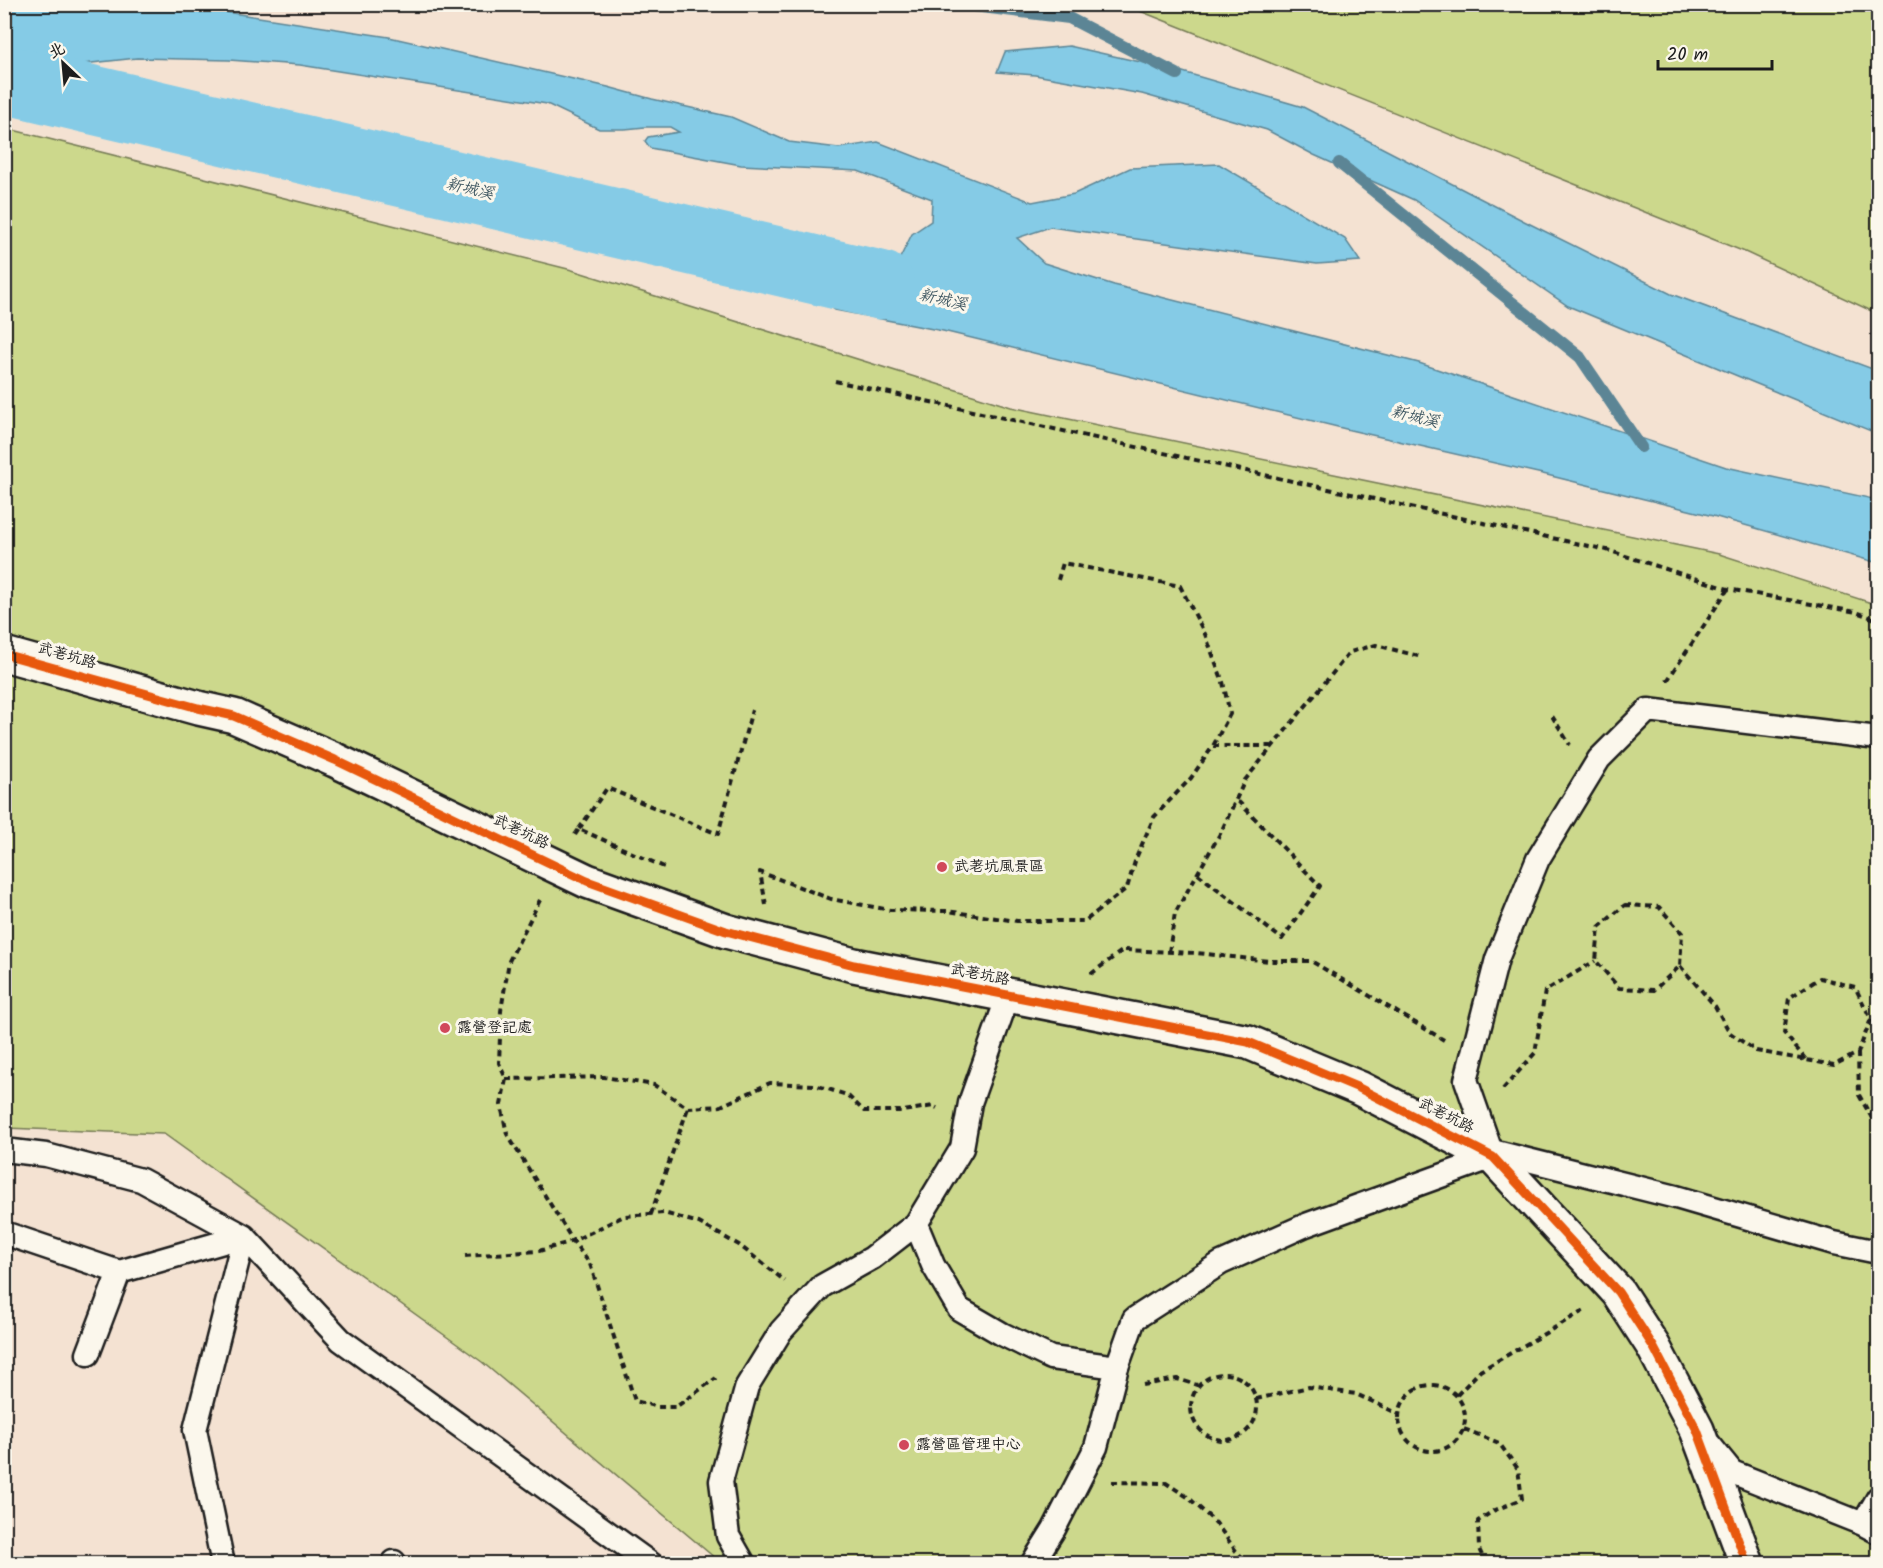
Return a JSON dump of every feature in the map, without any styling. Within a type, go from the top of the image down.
[{"type":"street","name":"武荖坑路","points":[[4,654],[234,716],[335,759],[587,881],[726,931],[854,965],[1248,1042],[1359,1088],[1493,1157],[1618,1292],[1653,1346],[1697,1430],[1748,1563]]},
{"type":"lane","points":[[1493,1157],[1466,1080],[1497,959],[1538,859],[1599,759],[1648,710],[1878,738]]},
{"type":"lane","points":[[744,1563],[728,1536],[722,1481],[747,1386],[781,1331],[822,1286],[872,1258],[916,1224],[962,1148],[970,1102],[1008,996]]},
{"type":"lane","points":[[4,1150],[46,1155],[141,1180],[244,1236],[341,1340],[651,1563]]},
{"type":"lane","points":[[1493,1157],[1492,1151],[1676,1197],[1834,1243],[1878,1252]]},
{"type":"lane","points":[[1032,1563],[1054,1529],[1096,1447],[1117,1367],[1134,1319],[1221,1263],[1306,1225],[1493,1157]]},
{"type":"lane","points":[[916,1224],[933,1265],[960,1309],[1002,1334],[1051,1358],[1117,1367]]},
{"type":"lane","points":[[4,1233],[119,1272],[244,1236]]},
{"type":"lane","points":[[223,1563],[195,1430],[244,1236]]},
{"type":"lane","points":[[88,1354],[119,1272]]},
{"type":"lane","points":[[1697,1430],[1732,1472],[1871,1528],[1878,1498]]},
{"type":"path","points":[[835,381],[1607,550],[1728,589],[1856,612],[1878,620]]},
{"type":"path","points":[[766,906],[760,872],[831,899],[890,910],[947,911],[1017,921],[1085,921],[1127,888],[1136,858],[1154,817],[1191,778],[1213,746],[1230,714],[1226,692],[1205,634],[1180,586],[1063,563],[1057,583]]},
{"type":"path","points":[[1648,710],[1728,589]]},
{"type":"path","points":[[1169,952],[1175,913],[1198,874],[1245,780],[1350,652],[1376,645],[1422,657]]},
{"type":"path","points":[[752,710],[718,834],[607,788],[557,867],[509,961],[501,1011],[499,1063],[506,1079],[501,1105],[507,1134],[590,1264],[635,1401],[658,1407],[676,1407],[728,1368],[747,1362],[759,1366]]},
{"type":"path","points":[[1213,746],[1274,746]]},
{"type":"path","points":[[1198,874],[1282,939],[1320,886],[1236,799]]},
{"type":"path","points":[[579,829],[666,868]]},
{"type":"path","points":[[1625,905],[1659,907],[1682,933],[1680,966],[1654,990],[1619,988],[1596,961],[1599,927],[1625,905]]},
{"type":"path","points":[[1083,980],[1124,950],[1197,953],[1269,961],[1311,961],[1472,1057]]},
{"type":"path","points":[[1496,1096],[1535,1053],[1545,991],[1596,961]]},
{"type":"path","points":[[1680,966],[1715,1006],[1730,1034],[1756,1051],[1834,1065],[1858,1053]]},
{"type":"path","points":[[1807,1061],[1784,1033],[1789,998],[1820,978],[1855,987],[1871,1019],[1858,1053],[1859,1095],[1878,1129]]},
{"type":"path","points":[[506,1079],[604,1077],[654,1085],[688,1108],[721,1106],[770,1083],[815,1085],[847,1095],[864,1111],[903,1111],[933,1106],[967,1118]]},
{"type":"path","points":[[651,1214],[688,1108]]},
{"type":"path","points":[[465,1256],[538,1251],[573,1240],[624,1216],[664,1213],[699,1223],[739,1245],[809,1300]]},
{"type":"path","points":[[1457,1395],[1480,1371],[1618,1292]]},
{"type":"path","points":[[1117,1367],[1142,1385],[1177,1379],[1197,1386]]},
{"type":"path","points":[[1224,1373],[1238,1377],[1250,1386],[1256,1399],[1257,1414],[1250,1428],[1238,1437],[1224,1440],[1209,1437],[1197,1428],[1191,1414],[1191,1399],[1197,1386],[1209,1377],[1224,1373]]},
{"type":"path","points":[[1435,1385],[1447,1388],[1457,1395],[1466,1418],[1464,1429],[1454,1443],[1440,1451],[1424,1451],[1409,1443],[1400,1430],[1399,1414],[1403,1402],[1411,1392],[1422,1386],[1435,1385]]},
{"type":"path","points":[[1256,1399],[1309,1387],[1356,1394],[1399,1414]]},
{"type":"path","points":[[1464,1429],[1499,1443],[1518,1469],[1522,1499],[1493,1511],[1478,1521],[1479,1549],[1486,1563]]},
{"type":"path","points":[[1078,1482],[1166,1483],[1189,1498],[1216,1523],[1236,1551],[1250,1563]]},
{"type":"green space","points":[[1125,5],[1878,5],[1878,314],[1745,252]]},
{"type":"green space","name":"武荖坑風景區","points":[[5,128],[572,270],[1011,407],[1719,554],[1878,605],[1878,1563],[721,1563],[482,1362],[164,1134],[5,1128]]},
{"type":"water","points":[[5,4],[180,5],[389,37],[731,117],[789,142],[839,148],[878,142],[1032,202],[1074,194],[1130,168],[1219,164],[1345,239],[1360,261],[1317,264],[1050,227],[1017,238],[1044,263],[1114,285],[1419,363],[1726,467],[1878,500],[1878,563],[1713,516],[1547,475],[1350,430],[943,331],[835,310],[787,276],[787,250],[849,250],[899,260],[912,234],[931,221],[932,199],[858,171],[741,165],[650,148],[645,141],[648,137],[679,132],[670,127],[599,129],[547,104],[300,65],[229,60],[137,58],[10,72],[17,89],[5,87]]},
{"type":"water","points":[[1069,46],[1176,70],[1303,107],[1671,294],[1878,371],[1878,434],[1568,306],[1414,200],[1314,155],[1267,130],[1142,94],[1035,75],[997,72],[1005,52]]},
{"type":"waterway","points":[[958,4],[1069,18],[1177,74]]},
{"type":"waterway","name":"新城溪","points":[[4,79],[880,285]]},
{"type":"waterway","points":[[1339,163],[1580,357],[1641,447]]},
{"type":"cycle path","points":[[4,654],[234,716],[335,760],[587,881],[726,931],[854,965],[1248,1042],[1359,1088],[1493,1157],[1618,1292],[1653,1346],[1697,1430],[1747,1564]]},
{"type":"place","name":"武荖坑風景區","points":[[942,867]]},
{"type":"place","name":"露營登記處","points":[[445,1028]]},
{"type":"place","name":"露營區管理中心","points":[[904,1445]]}]
